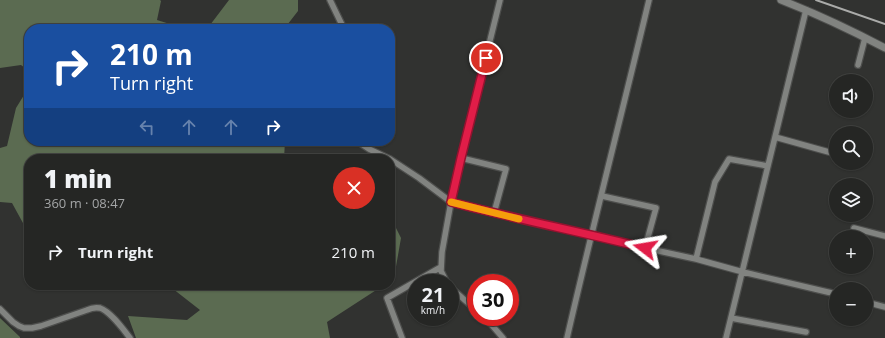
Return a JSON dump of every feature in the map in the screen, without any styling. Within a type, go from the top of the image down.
[{"type":"street","points":[[330,0],[342,24]]},
{"type":"street","points":[[442,274],[441,271],[442,252],[451,202],[500,0]]},
{"type":"street","points":[[567,338],[649,0]]},
{"type":"street","points":[[781,0],[806,10],[885,48]]},
{"type":"street","points":[[726,338],[806,10]]},
{"type":"street","points":[[858,64],[865,38]]},
{"type":"street","points":[[775,137],[829,152]]},
{"type":"street","points":[[364,146],[380,154]]},
{"type":"street","points":[[461,158],[506,168],[494,213]]},
{"type":"street","points":[[696,259],[715,182],[729,159],[768,166]]},
{"type":"street","points":[[395,162],[451,202],[696,259],[829,292]]},
{"type":"street","points":[[602,196],[656,208],[645,248]]},
{"type":"street","points":[[854,228],[885,236]]},
{"type":"street","points":[[402,338],[387,298],[441,267]]},
{"type":"street","points":[[459,295],[467,302]]},
{"type":"street","points":[[873,304],[885,307]]},
{"type":"street","points":[[0,309],[19,326],[24,328],[32,328],[94,308],[101,309],[108,313],[130,338]]},
{"type":"street","points":[[731,318],[806,332]]},
{"type":"street","points":[[493,326],[503,338]]},
{"type":"green space","points":[[0,0],[160,0],[157,20],[170,24],[24,24],[24,67],[21,65],[0,68]]},
{"type":"green space","points":[[229,0],[298,0],[298,11],[288,24],[211,24]]},
{"type":"green space","points":[[24,95],[24,146],[285,146],[284,154],[24,154],[24,225],[12,203],[0,202],[0,148],[7,146],[16,108]]},
{"type":"green space","points":[[395,226],[401,238],[395,272]]},
{"type":"green space","points":[[174,290],[376,290],[327,322],[330,338],[136,338],[128,316],[187,320],[200,310]]},
{"type":"green space","points":[[0,318],[20,337],[20,338],[0,338]]},
{"type":"railway","points":[[816,0],[885,24]]},
{"type":"slow traffic","points":[[451,202],[519,219]]},
{"type":"route","points":[[486,58],[451,202],[645,248]]}]
